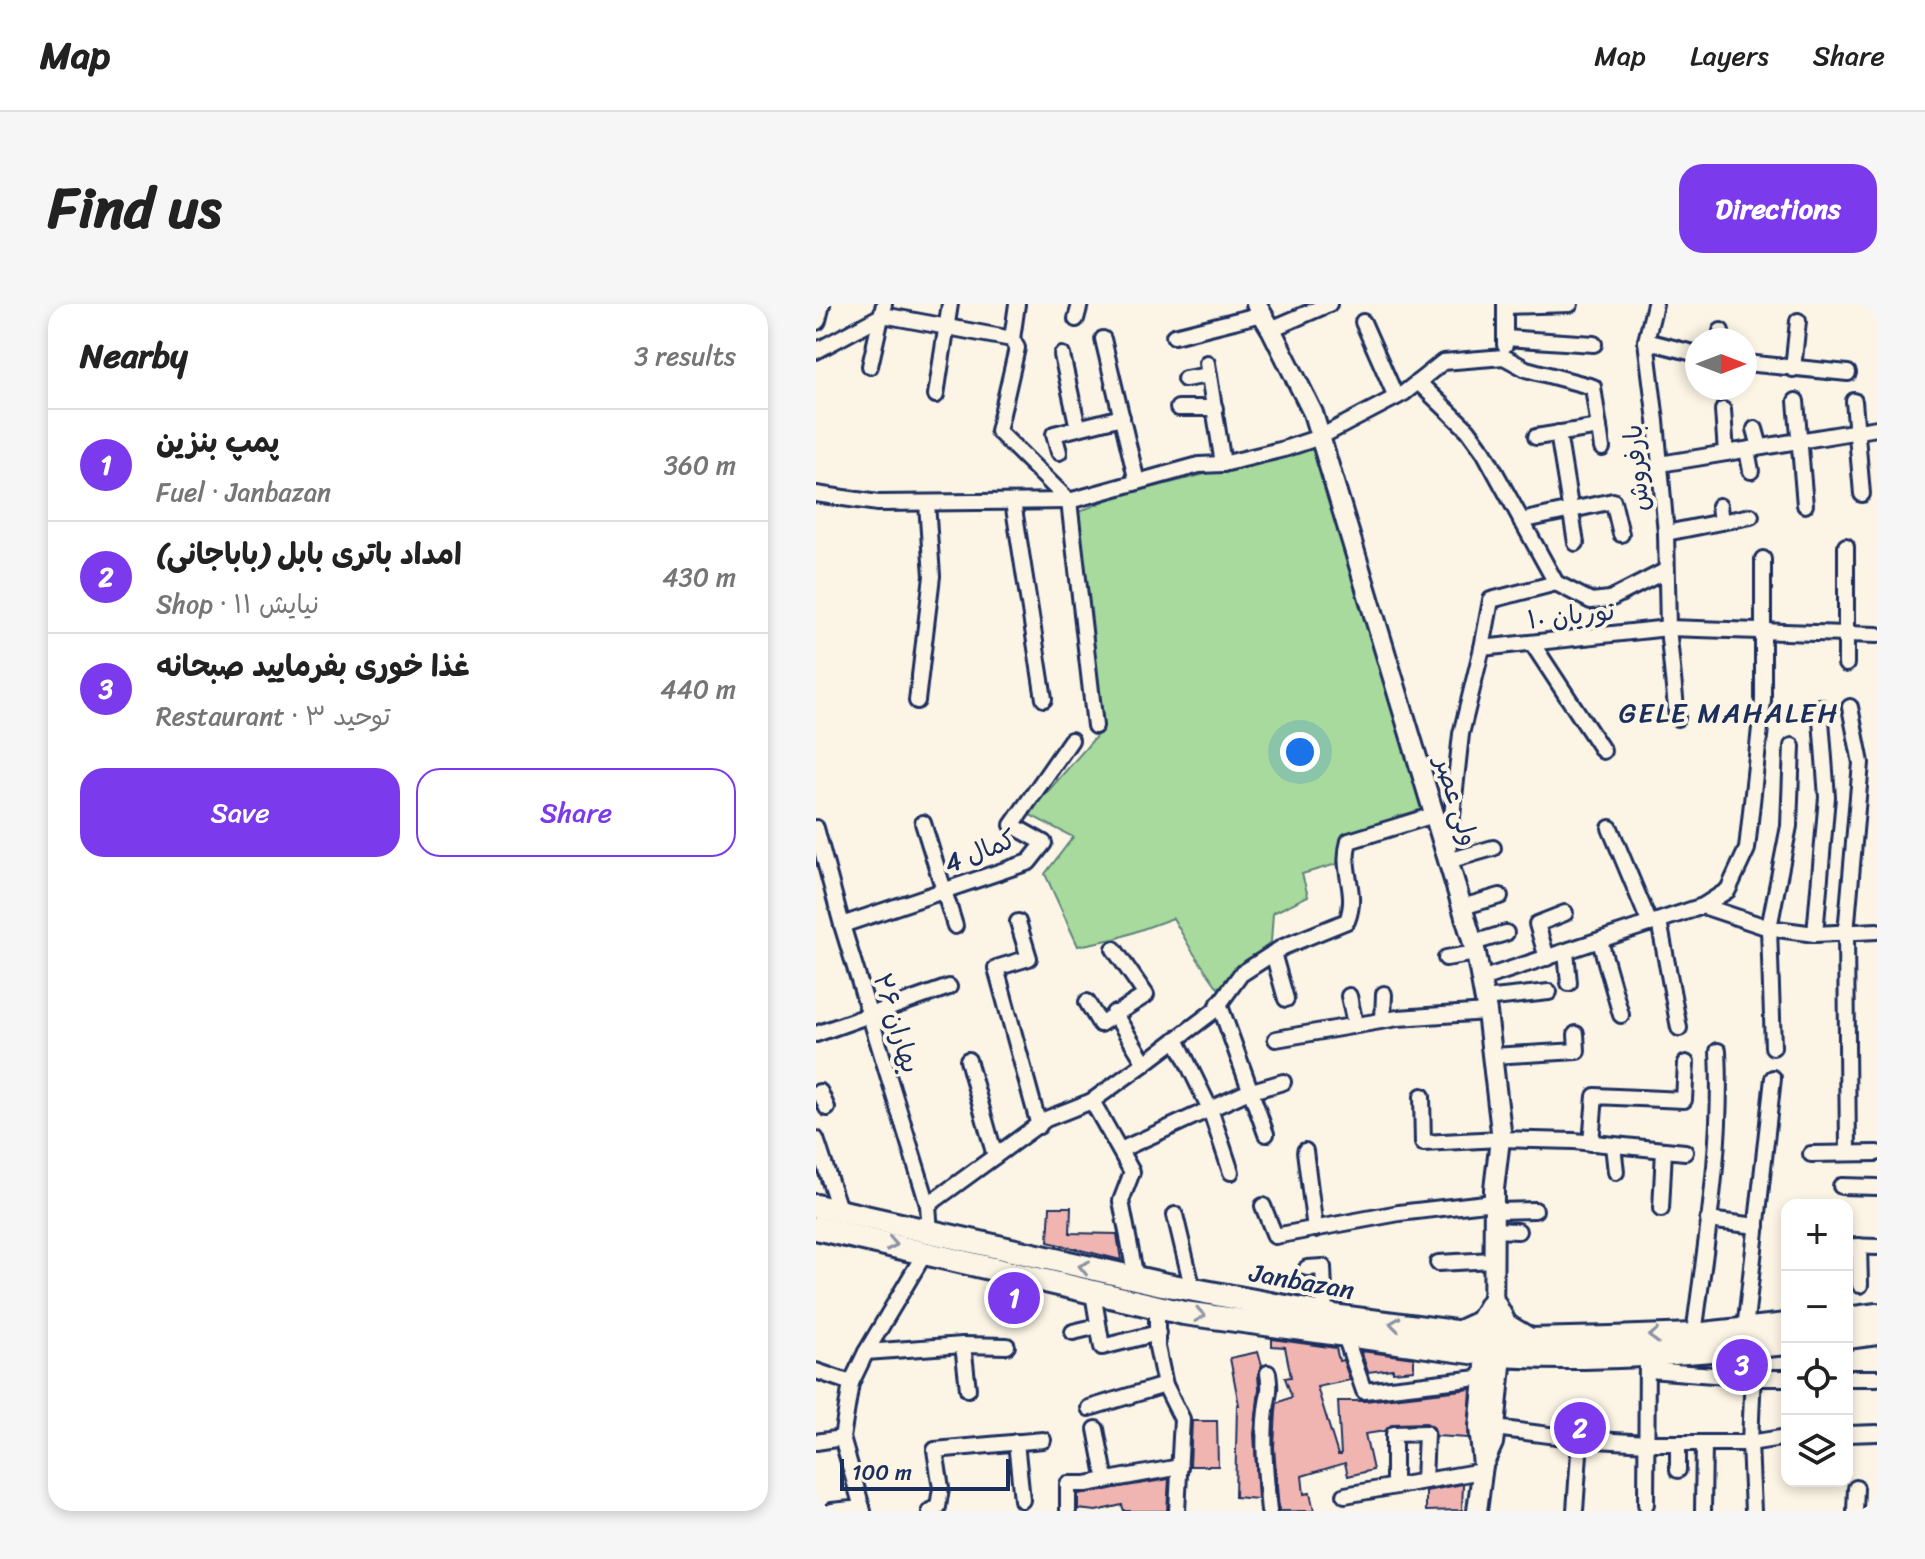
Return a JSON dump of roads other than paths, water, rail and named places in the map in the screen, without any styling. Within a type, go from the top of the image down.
[{"type":"highway","name":"Janbazan","points":[[817,1224],[840,1212],[1093,1293],[1157,1308],[1345,1336],[1454,1341]]},
{"type":"highway","name":"Janbazan","points":[[817,1224],[1136,1278],[1454,1341],[1489,1369],[1536,1349],[1694,1335],[1781,1342]]},
{"type":"highway","points":[[1853,1318],[1877,1315]]},
{"type":"highway","name":"Janbazan","points":[[1536,1349],[1648,1362],[1749,1338],[1781,1327]]},
{"type":"highway","points":[[1853,1336],[1877,1333]]},
{"type":"main road","points":[[816,320],[820,304]]},
{"type":"main road","name":"ولی عصر","points":[[1263,316],[1313,413],[1475,948],[1492,1056],[1500,1139],[1494,1206],[1489,1369]]},
{"type":"main road","points":[[1454,1341],[1479,1321],[1493,1298]]},
{"type":"main road","points":[[1489,1369],[1508,1374],[1536,1349],[1507,1324],[1493,1298]]},
{"type":"main road","points":[[1482,1468],[1493,1443],[1495,1428],[1489,1369]]},
{"type":"main road","points":[[1477,1511],[1482,1468],[1479,1427],[1489,1369]]},
{"type":"street","points":[[936,395],[950,304]]},
{"type":"street","points":[[1017,304],[1012,339],[1017,348],[998,431],[1069,501],[1095,726]]},
{"type":"street","points":[[1076,319],[1080,304]]},
{"type":"street","points":[[1174,336],[1329,304]]},
{"type":"street","points":[[1504,357],[1505,305],[1570,304]]},
{"type":"street","name":"بارفروش","points":[[1655,304],[1646,341],[1666,533],[1668,628],[1677,718]]},
{"type":"street","points":[[870,366],[884,309]]},
{"type":"street","points":[[816,351],[884,309],[1012,339]]},
{"type":"street","points":[[1793,369],[1798,321]]},
{"type":"street","points":[[1363,322],[1396,397]]},
{"type":"street","points":[[1505,338],[1594,344]]},
{"type":"street","points":[[1103,339],[1137,482]]},
{"type":"street","points":[[1646,341],[1685,351]]},
{"type":"street","points":[[1062,355],[1078,428]]},
{"type":"street","points":[[816,494],[878,503],[1069,501],[1199,465],[1223,464],[1320,437],[1396,397],[1443,362],[1504,357],[1526,369],[1593,387],[1602,448]]},
{"type":"street","points":[[1757,364],[1848,373]]},
{"type":"street","points":[[1185,379],[1208,369],[1223,464]]},
{"type":"street","points":[[1418,382],[1468,430],[1484,452],[1556,583],[1591,601],[1610,599],[1665,571]]},
{"type":"street","points":[[1796,401],[1805,505]]},
{"type":"street","points":[[1854,401],[1862,494]]},
{"type":"street","points":[[1178,408],[1215,408]]},
{"type":"street","points":[[1723,410],[1726,453]]},
{"type":"street","points":[[1059,452],[1054,434],[1122,417]]},
{"type":"street","points":[[1536,437],[1599,427]]},
{"type":"street","points":[[1660,464],[1877,428]]},
{"type":"street","points":[[1751,471],[1755,429]]},
{"type":"street","points":[[1558,433],[1576,543]]},
{"type":"street","points":[[1521,521],[1613,501],[1621,534]]},
{"type":"street","points":[[1013,502],[1044,699]]},
{"type":"street","points":[[917,701],[932,576],[927,503]]},
{"type":"street","points":[[1719,506],[1721,522]]},
{"type":"street","points":[[1666,533],[1751,516]]},
{"type":"street","points":[[1846,546],[1846,664]]},
{"type":"street","points":[[1481,979],[1703,906],[1728,890],[1747,849],[1763,700],[1763,559]]},
{"type":"street","points":[[1493,848],[1448,859],[1461,734],[1491,600],[1556,583]]},
{"type":"street","name":"نوریان ۱۰","points":[[1482,648],[1668,628],[1877,635]]},
{"type":"street","points":[[1532,643],[1603,751]]},
{"type":"street","points":[[1815,934],[1827,797],[1820,707]]},
{"type":"street","points":[[1848,1153],[1846,933],[1861,763],[1850,707]]},
{"type":"street","name":"کمال 4","points":[[842,925],[1029,862],[1044,843],[1012,825],[1071,740]]},
{"type":"street","points":[[1773,1047],[1769,928],[1789,826],[1792,746]]},
{"type":"street","points":[[928,1205],[1046,1119],[1092,1101],[1145,1063],[1215,1010],[1241,974],[1273,953],[1347,921],[1354,905],[1344,858],[1349,841],[1434,815]]},
{"type":"street","points":[[923,823],[955,926]]},
{"type":"street","name":"بهاران ۲۶","points":[[816,828],[842,925],[928,1205],[928,1242]]},
{"type":"street","points":[[1610,828],[1655,923],[1679,1028]]},
{"type":"street","points":[[1462,907],[1500,896]]},
{"type":"street","points":[[1703,906],[1769,928],[1815,934],[1877,931]]},
{"type":"street","points":[[1547,958],[1537,924],[1565,913]]},
{"type":"street","points":[[1018,922],[1029,958],[996,968],[1039,1126]]},
{"type":"street","points":[[1446,958],[1506,933]]},
{"type":"street","points":[[1600,941],[1621,1015]]},
{"type":"street","points":[[1087,1002],[1100,1024],[1146,995],[1114,949]]},
{"type":"street","points":[[1566,952],[1569,983]]},
{"type":"street","points":[[1273,953],[1286,999]]},
{"type":"street","points":[[816,1034],[949,987]]},
{"type":"street","points":[[1276,1039],[1355,1024],[1485,1006],[1549,992]]},
{"type":"street","points":[[1383,1020],[1384,994]]},
{"type":"street","points":[[1349,996],[1355,1024]]},
{"type":"street","points":[[1219,1003],[1266,1134]]},
{"type":"street","points":[[1114,1013],[1145,1063]]},
{"type":"street","points":[[1492,1056],[1577,1051],[1576,1034]]},
{"type":"street","points":[[1176,1039],[1210,1109],[1231,1172]]},
{"type":"street","points":[[1694,1335],[1716,1160],[1720,1092],[1718,1051]]},
{"type":"street","points":[[968,1060],[995,1156]]},
{"type":"street","points":[[1591,1143],[1595,1096],[1684,1100],[1686,1063]]},
{"type":"street","points":[[1753,1511],[1749,1338],[1773,1078]]},
{"type":"street","points":[[1120,1150],[1252,1091],[1283,1082]]},
{"type":"street","points":[[816,1093],[820,1092],[827,1108]]},
{"type":"street","points":[[1422,1096],[1423,1143],[1500,1139],[1685,1152]]},
{"type":"street","points":[[1092,1101],[1132,1172],[1121,1201],[1136,1278]]},
{"type":"street","points":[[1405,1129],[1422,1129]]},
{"type":"street","points":[[816,1139],[840,1212]]},
{"type":"street","points":[[1613,1145],[1616,1172]]},
{"type":"street","points":[[1661,1209],[1664,1150]]},
{"type":"street","points":[[1305,1151],[1315,1229]]},
{"type":"street","points":[[1811,1154],[1877,1153]]},
{"type":"street","points":[[1841,1186],[1877,1187]]},
{"type":"street","points":[[1263,1206],[1275,1236],[1399,1213],[1494,1206],[1535,1210]]},
{"type":"street","points":[[1175,1215],[1193,1290]]},
{"type":"street","points":[[1708,1220],[1757,1226]]},
{"type":"street","points":[[1493,1230],[1518,1231]]},
{"type":"street","points":[[832,1511],[863,1509],[842,1438],[851,1383],[928,1242]]},
{"type":"street","points":[[1860,1285],[1853,1246],[1877,1247]]},
{"type":"street","points":[[1438,1263],[1493,1260]]},
{"type":"street","points":[[1307,1268],[1323,1267],[1325,1314]]},
{"type":"street","points":[[1093,1293],[1102,1347],[1158,1333]]},
{"type":"street","points":[[1157,1308],[1157,1347],[1165,1385],[1182,1419],[1177,1511]]},
{"type":"street","points":[[1073,1332],[1098,1326]]},
{"type":"street","points":[[1345,1336],[1364,1391],[1489,1369]]},
{"type":"street","points":[[866,1352],[963,1345],[1007,1346]]},
{"type":"street","points":[[963,1345],[968,1389]]},
{"type":"street","points":[[1646,1504],[1648,1362],[1752,1378],[1781,1378]]},
{"type":"street","points":[[816,1371],[851,1383]]},
{"type":"street","points":[[1268,1373],[1271,1394],[1266,1407],[1265,1428],[1269,1511]]},
{"type":"street","points":[[1853,1378],[1877,1378]]},
{"type":"street","points":[[1089,1408],[1165,1385]]},
{"type":"street","points":[[1495,1428],[1580,1439],[1648,1443],[1750,1443],[1781,1438]]},
{"type":"street","points":[[1096,1429],[1106,1481]]},
{"type":"street","points":[[1394,1486],[1394,1434],[1426,1433],[1424,1481]]},
{"type":"street","points":[[1853,1434],[1877,1433]]},
{"type":"street","points":[[816,1442],[842,1438]]},
{"type":"street","points":[[1575,1511],[1580,1439]]},
{"type":"street","points":[[936,1510],[941,1488],[935,1450],[1043,1440]]},
{"type":"street","points":[[1016,1442],[1022,1500]]},
{"type":"street","points":[[1678,1444],[1678,1470]]},
{"type":"street","points":[[1703,1511],[1704,1444]]},
{"type":"street","points":[[1068,1511],[1068,1484],[1106,1481],[1180,1467]]},
{"type":"street","points":[[1345,1495],[1482,1468]]},
{"type":"street","points":[[1855,1511],[1856,1488]]},
{"type":"place","name":"پمپ بنزین","points":[[1014,1298]]},
{"type":"place","name":"غذا خوری بفرمایید صبحانه","points":[[1742,1365]]},
{"type":"place","name":"امداد باتری بابل (باباجانی)","points":[[1580,1428]]},
{"type":"district","name":"GELE MAHALEH","points":[[1729,712]]}]
